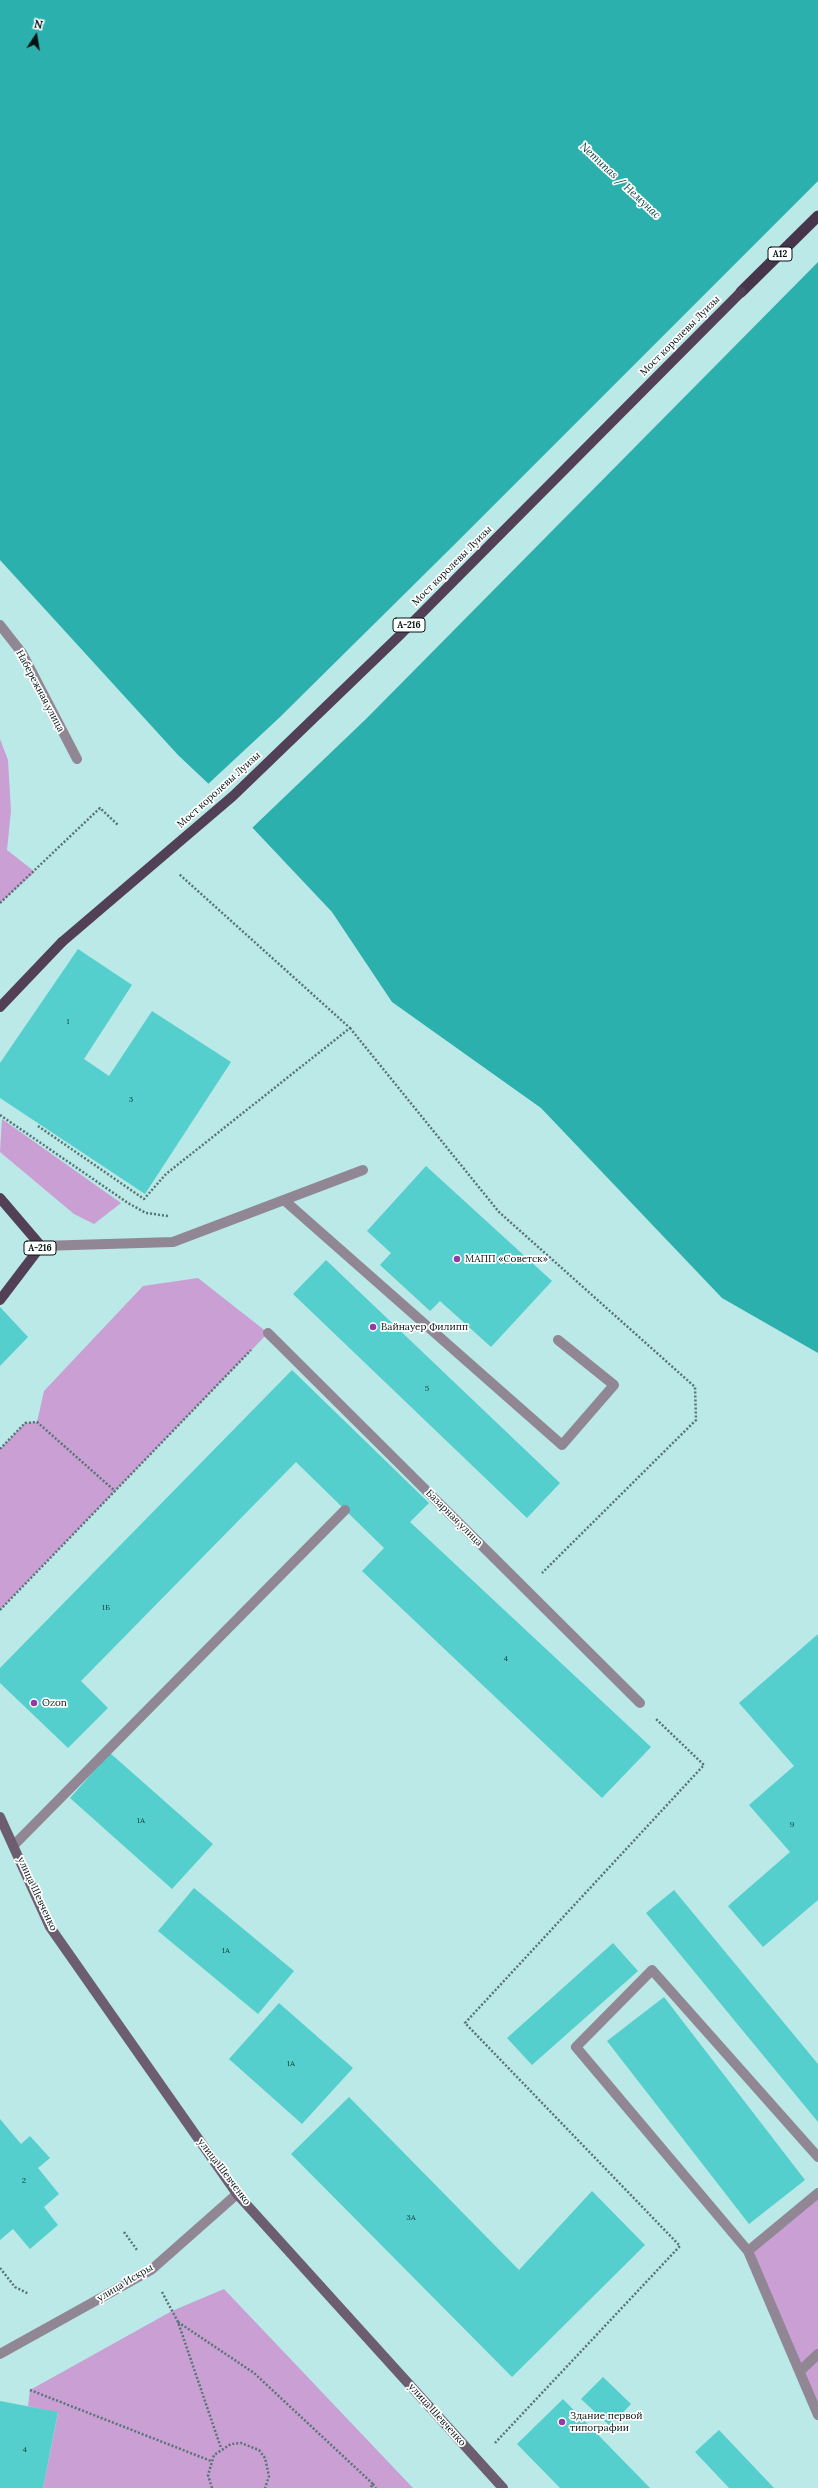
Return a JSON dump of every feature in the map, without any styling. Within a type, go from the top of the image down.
[{"type":"highway","name":"A12","points":[[741,292],[818,216]]},
{"type":"main road","name":"Мост королевы Луизы","points":[[0,1007],[62,942],[233,796],[398,637],[741,292]]},
{"type":"main road","name":"А-216","points":[[0,1198],[42,1246],[0,1300]]},
{"type":"main road","name":"улица Шевченко","points":[[0,1817],[50,1926],[237,2194],[503,2488]]},
{"type":"street","name":"Набережная улица","points":[[0,625],[22,653],[77,759]]},
{"type":"street","points":[[42,1246],[173,1242],[363,1170]]},
{"type":"street","points":[[284,1200],[562,1445],[614,1384],[558,1340]]},
{"type":"street","name":"Базарная улица","points":[[268,1333],[392,1461],[640,1703]]},
{"type":"street","points":[[14,1845],[345,1510]]},
{"type":"street","points":[[818,2158],[652,1970],[576,2047],[748,2251],[818,2415]]},
{"type":"street","points":[[748,2251],[818,2193]]},
{"type":"street","name":"улица Искры","points":[[0,2354],[151,2270],[237,2194]]},
{"type":"street","points":[[800,2371],[818,2354]]},
{"type":"path","points":[[0,903],[100,808],[118,825]]},
{"type":"path","points":[[178,873],[350,1028],[499,1212],[695,1387],[696,1420],[525,1590]]},
{"type":"path","points":[[38,1126],[144,1199],[166,1174],[350,1028]]},
{"type":"path","points":[[0,1115],[128,1203],[146,1213],[174,1218]]},
{"type":"path","points":[[0,1610],[268,1333]]},
{"type":"path","points":[[0,1449],[25,1423],[37,1422],[115,1491]]},
{"type":"path","points":[[0,2268],[15,2287],[29,2294]]},
{"type":"path","points":[[151,2270],[178,2322],[221,2448]]},
{"type":"path","points":[[178,2322],[254,2373],[376,2488]]},
{"type":"path","points":[[30,2390],[211,2461]]},
{"type":"path","points":[[212,2488],[208,2475],[211,2461],[221,2448],[231,2444],[241,2443],[259,2450],[269,2467],[269,2476],[265,2488]]},
{"type":"path","points":[[370,2488],[372,2484]]},
{"type":"shaded area","points":[[0,739],[8,760],[11,811],[7,850],[35,872],[0,903]]},
{"type":"shaded area","points":[[2,1119],[121,1203],[94,1224],[74,1214],[0,1152]]},
{"type":"shaded area","points":[[198,1278],[268,1333],[0,1610],[0,1449],[25,1423],[37,1422],[44,1391],[143,1286]]},
{"type":"shaded area","points":[[818,2192],[818,2415],[748,2251]]},
{"type":"shaded area","points":[[224,2289],[413,2488],[43,2488],[58,2413],[28,2406],[30,2390],[172,2311]]},
{"type":"water","name":"Nemunas / Немунас","points":[[0,0],[818,0],[818,1353],[722,1298],[541,1108],[392,1002],[332,912],[231,805],[178,755],[0,560]]},
{"type":"pier","points":[[818,181],[818,262],[367,718],[251,829],[207,785],[279,718]]},
{"type":"building","points":[[78,949],[132,985],[84,1059],[109,1076],[152,1011],[231,1062],[145,1194],[0,1098],[0,1063]]},
{"type":"building","name":"МАПП «Советск»","points":[[426,1166],[552,1281],[491,1347],[440,1301],[430,1311],[380,1265],[391,1253],[367,1231]]},
{"type":"building","points":[[326,1260],[560,1483],[527,1518],[293,1294]]},
{"type":"building","points":[[0,1307],[28,1337],[0,1366]]},
{"type":"building","points":[[292,1370],[429,1503],[410,1522],[651,1747],[602,1798],[362,1571],[384,1548],[296,1462],[81,1681],[108,1708],[68,1748],[0,1683],[0,1668]]},
{"type":"building","points":[[818,1634],[818,1900],[763,1947],[728,1906],[790,1852],[749,1805],[794,1766],[739,1703]]},
{"type":"building","points":[[110,1753],[213,1844],[172,1889],[70,1798]]},
{"type":"building","points":[[194,1888],[294,1971],[258,2014],[158,1931]]},
{"type":"building","points":[[674,1890],[818,2064],[818,2122],[646,1913]]},
{"type":"building","points":[[613,1943],[638,1971],[532,2065],[507,2038]]},
{"type":"building","points":[[664,1997],[805,2180],[749,2224],[607,2041]]},
{"type":"building","points":[[279,2003],[353,2068],[302,2124],[229,2059]]},
{"type":"building","points":[[349,2097],[519,2270],[592,2191],[645,2245],[512,2377],[291,2154]]},
{"type":"building","points":[[0,2119],[21,2144],[30,2136],[50,2158],[38,2168],[59,2194],[44,2207],[58,2225],[30,2249],[13,2229],[0,2240]]},
{"type":"building","points":[[603,2377],[631,2404],[610,2426],[581,2399]]},
{"type":"building","name":"Здание первой типографии","points":[[563,2399],[650,2488],[560,2488],[517,2444]]},
{"type":"building","points":[[0,2401],[58,2412],[43,2488],[0,2488]]},
{"type":"building","points":[[719,2430],[774,2488],[729,2488],[695,2452]]},
{"type":"place","name":"МАПП «Советск»","points":[[457,1259]]},
{"type":"place","name":"Вайнауер Филипп","points":[[373,1327]]},
{"type":"place","name":"Ozon","points":[[34,1703]]},
{"type":"place","name":"Здание первой типографии","points":[[562,2422]]}]
